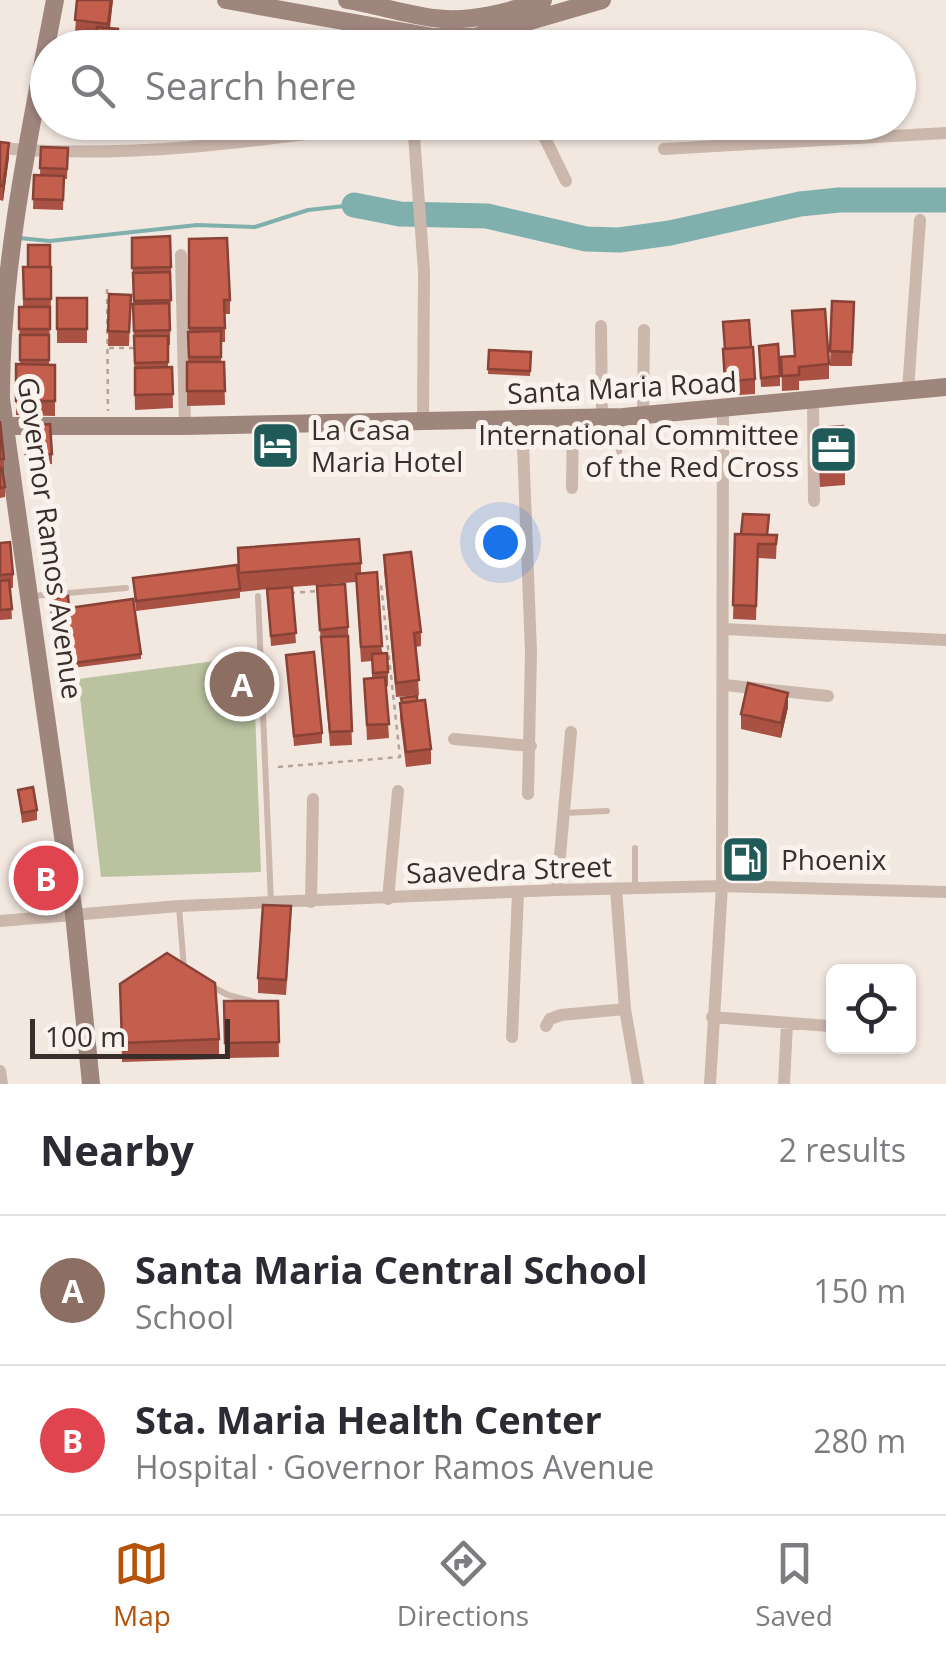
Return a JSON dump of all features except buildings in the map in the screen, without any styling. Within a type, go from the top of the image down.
[{"type":"main road","name":"Governor Ramos Avenue","points":[[51,30],[55,0]]},
{"type":"main road","points":[[226,0],[442,30]]},
{"type":"main road","points":[[347,0],[433,28],[544,0]]},
{"type":"main road","points":[[499,30],[602,0]]},
{"type":"main road","name":"Governor Ramos Avenue","points":[[30,136],[1,356],[2,426],[17,552],[30,596],[74,914],[91,1084]]},
{"type":"main road","name":"Santa Maria Road","points":[[2,426],[108,428],[602,418],[946,388]]},
{"type":"street","points":[[916,134],[946,132]]},
{"type":"street","points":[[0,148],[95,154],[250,140]]},
{"type":"street","points":[[414,140],[424,271],[422,423]]},
{"type":"street","points":[[546,140],[566,181]]},
{"type":"street","points":[[664,149],[813,140]]},
{"type":"street","points":[[908,390],[920,220]]},
{"type":"street","points":[[181,255],[185,426]]},
{"type":"street","points":[[601,326],[602,418]]},
{"type":"street","points":[[643,416],[644,330]]},
{"type":"street","points":[[813,398],[814,501]]},
{"type":"street","points":[[710,1084],[722,886],[723,410]]},
{"type":"street","points":[[572,488],[573,417]]},
{"type":"street","points":[[522,420],[532,652],[528,794]]},
{"type":"street","points":[[724,629],[944,640]]},
{"type":"street","points":[[725,685],[828,696]]},
{"type":"street","points":[[557,890],[570,732]]},
{"type":"street","points":[[454,739],[531,746]]},
{"type":"street","points":[[388,899],[398,791]]},
{"type":"street","points":[[311,902],[313,799]]},
{"type":"street","name":"Saavedra Street","points":[[0,922],[178,906],[557,890],[722,886],[946,892]]},
{"type":"street","points":[[616,890],[626,1009],[638,1084]]},
{"type":"street","points":[[512,1037],[518,893]]},
{"type":"street","points":[[546,1026],[550,1018],[561,1015],[626,1009]]},
{"type":"street","points":[[712,1017],[826,1026]]},
{"type":"street","points":[[784,1084],[787,1023]]},
{"type":"street","points":[[0,1072],[2,1084]]},
{"type":"lane","points":[[618,464],[622,417]]},
{"type":"lane","points":[[30,596],[126,588]]},
{"type":"lane","points":[[258,596],[271,904]]},
{"type":"lane","points":[[562,814],[607,811]]},
{"type":"lane","points":[[635,889],[636,848]]},
{"type":"lane","points":[[178,906],[182,966],[191,976]]},
{"type":"lane","points":[[204,983],[228,996],[268,1004]]},
{"type":"path","points":[[108,289],[108,428]]},
{"type":"path","points":[[108,348],[145,348]]},
{"type":"path","points":[[266,768],[400,757],[381,585],[364,586]]},
{"type":"path","points":[[258,596],[328,590]]},
{"type":"green space","points":[[253,656],[261,872],[101,877],[78,679]]},
{"type":"waterway","points":[[354,205],[400,214],[487,216],[586,239],[619,240],[670,233],[800,204],[946,200]]},
{"type":"waterway","points":[[19,238],[50,241],[197,225],[255,227],[308,210],[354,205]]},
{"type":"place","name":"La Casa Maria Hotel","points":[[276,445]]},
{"type":"place","name":"International Committee of the Red Cross","points":[[834,450]]},
{"type":"place","name":"Santa Maria Central School","points":[[242,684]]},
{"type":"place","name":"Phoenix","points":[[746,859]]},
{"type":"place","name":"Sta. Maria Health Center","points":[[46,878]]}]
